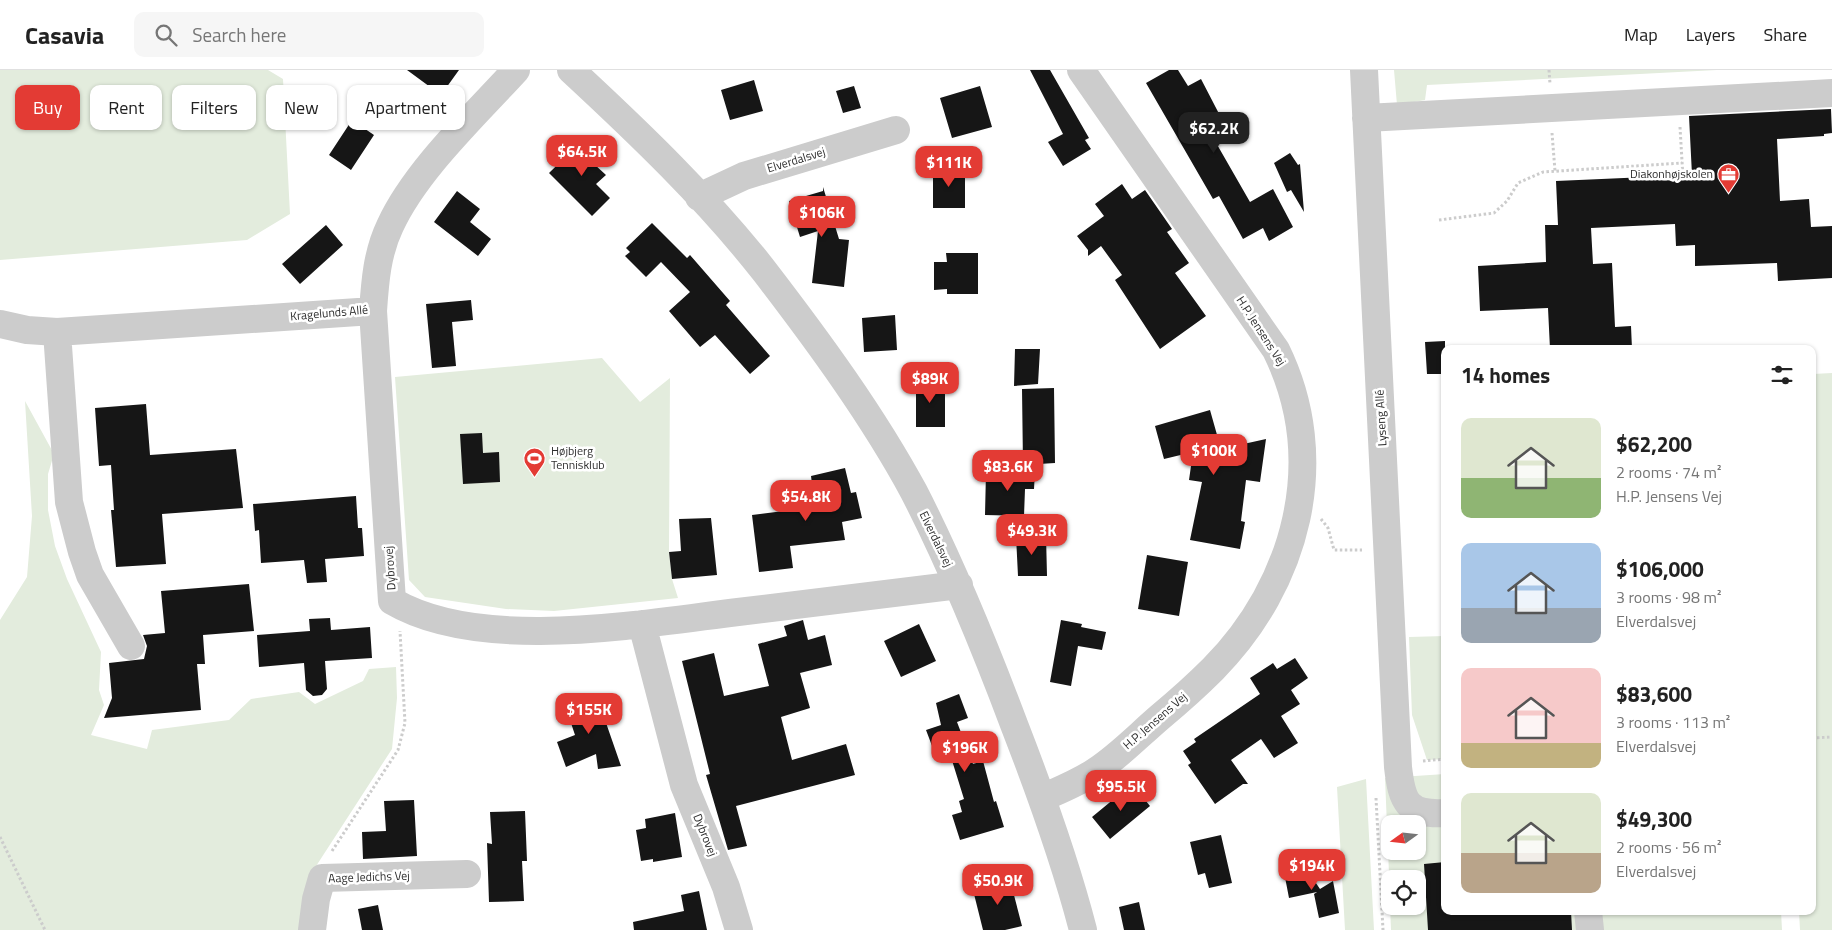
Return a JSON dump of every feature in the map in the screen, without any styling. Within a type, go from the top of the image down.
[{"type":"street","name":"Kragelunds Allé","points":[[0,324],[27,330],[57,332],[373,311],[376,275],[381,252],[390,227],[405,198],[452,140],[516,70]]},
{"type":"street","name":"Elverdalsvej","points":[[570,70],[620,116],[699,197],[764,271],[873,423],[913,491],[959,585],[1042,798],[1069,876],[1083,930]]},
{"type":"street","name":"H.P. Jensens Vej","points":[[1042,798],[1096,771],[1214,668],[1254,618],[1270,592],[1292,538],[1303,487],[1302,431],[1289,377],[1276,350],[1081,70]]},
{"type":"street","name":"Lyseng Allé","points":[[1364,70],[1398,767],[1402,794],[1408,804],[1416,811],[1426,814],[1441,813]]},
{"type":"street","points":[[1366,118],[1832,93]]},
{"type":"street","name":"Elverdalsvej","points":[[699,197],[744,176],[896,130]]},
{"type":"street","name":"Dybrovej","points":[[373,311],[392,601],[404,608]]},
{"type":"street","points":[[57,332],[69,502],[75,528],[90,574],[131,646]]},
{"type":"street","points":[[404,608],[450,623],[511,630],[564,630],[642,624],[959,585]]},
{"type":"street","name":"Dybrovej","points":[[642,624],[684,785],[726,887],[739,930]]},
{"type":"street","name":"Aage Jedichs Vej","points":[[312,930],[316,899],[322,878],[467,874]]},
{"type":"street","points":[[1588,915],[1590,930]]},
{"type":"path","points":[[1678,102],[1682,178]]},
{"type":"path","points":[[1551,108],[1555,171]]},
{"type":"path","points":[[1439,220],[1494,213],[1507,201],[1518,183],[1543,172],[1682,163]]},
{"type":"path","points":[[322,878],[329,855],[398,750],[405,723],[400,624],[404,608]]},
{"type":"path","points":[[1816,738],[1832,737]]},
{"type":"path","points":[[1383,930],[1376,798],[1381,780],[1398,767]]},
{"type":"path","points":[[0,838],[45,930]]},
{"type":"green space","points":[[0,70],[268,70],[283,79],[283,85],[266,85],[266,130],[286,130],[290,214],[247,240],[0,260]]},
{"type":"green space","points":[[1394,70],[1717,70],[1427,85],[1425,100],[1397,105]]},
{"type":"green space","name":"Højbjerg Tennisklub","points":[[602,358],[640,402],[670,378],[669,552],[672,579],[678,598],[554,611],[506,609],[425,597],[409,580],[395,377]]},
{"type":"green space","points":[[1832,373],[1832,930],[1800,930],[1799,915],[1816,915],[1816,374]]},
{"type":"green space","points":[[25,401],[54,454],[48,474],[48,510],[55,546],[67,579],[101,652],[99,690],[104,705],[91,735],[147,749],[152,730],[229,720],[251,699],[299,692],[315,704],[363,681],[369,669],[396,667],[397,698],[392,749],[309,877],[303,930],[0,930],[0,620],[27,577],[32,516]]},
{"type":"green space","points":[[1441,636],[1441,759],[1427,760],[1412,715],[1409,637]]},
{"type":"green space","points":[[1441,774],[1441,915],[1781,915],[1782,930],[1391,930],[1390,915],[1426,915],[1426,870],[1389,870],[1388,860],[1426,860],[1426,815],[1387,815],[1385,778]]},
{"type":"green space","points":[[1366,779],[1374,930],[1345,930],[1337,787]]},
{"type":"building","points":[[407,70],[459,70],[448,85],[427,85]]},
{"type":"building","points":[[1030,70],[1050,70],[1089,138],[1085,140],[1091,149],[1063,166],[1048,142],[1063,134]]},
{"type":"building","points":[[1169,70],[1178,70],[1188,86],[1201,79],[1229,133],[1215,141],[1250,202],[1273,189],[1293,227],[1269,241],[1263,228],[1243,239],[1219,196],[1213,199],[1146,83]]},
{"type":"building","points":[[754,80],[763,111],[730,120],[721,90]]},
{"type":"building","points":[[854,86],[861,108],[843,113],[836,91]]},
{"type":"building","points":[[980,86],[992,127],[952,138],[940,98]]},
{"type":"building","points":[[1831,109],[1832,133],[1824,134],[1824,136],[1777,139],[1780,201],[1809,199],[1811,227],[1832,226],[1832,278],[1778,281],[1777,263],[1695,266],[1695,245],[1676,246],[1675,224],[1591,228],[1593,264],[1612,263],[1615,327],[1631,326],[1632,345],[1550,345],[1548,308],[1480,311],[1478,266],[1546,262],[1545,225],[1558,225],[1556,181],[1692,175],[1689,116]]},
{"type":"building","points":[[347,128],[347,130],[367,130],[374,135],[351,170],[329,155]]},
{"type":"building","points":[[585,138],[602,156],[594,164],[606,175],[596,184],[610,198],[592,216],[549,173]]},
{"type":"building","points":[[1290,153],[1298,165],[1300,164],[1304,212],[1291,190],[1287,192],[1274,163]]},
{"type":"building","points":[[933,167],[965,167],[965,208],[933,208]]},
{"type":"building","points":[[1122,184],[1132,199],[1145,190],[1172,229],[1167,232],[1189,263],[1175,273],[1206,316],[1160,349],[1115,280],[1122,275],[1101,246],[1088,256],[1088,250],[1077,236],[1104,216],[1095,204]]},
{"type":"building","points":[[823,187],[839,239],[849,240],[844,287],[812,283],[818,231],[800,237],[789,201],[823,191]]},
{"type":"building","points":[[457,191],[480,209],[470,222],[491,239],[478,256],[434,222]]},
{"type":"building","points":[[652,223],[687,258],[690,255],[730,301],[726,305],[770,356],[750,374],[715,335],[700,347],[669,311],[690,292],[661,262],[646,277],[625,256],[630,252],[626,248]]},
{"type":"building","points":[[326,225],[343,245],[300,284],[282,264]]},
{"type":"building","points":[[946,253],[978,253],[978,294],[947,294],[947,289],[934,290],[934,262],[947,262]]},
{"type":"building","points":[[471,300],[473,320],[452,322],[456,366],[432,368],[426,304]]},
{"type":"building","points":[[895,315],[897,350],[864,352],[862,318]]},
{"type":"building","points":[[1445,341],[1445,345],[1441,345],[1441,374],[1427,374],[1425,342]]},
{"type":"building","points":[[1015,349],[1040,349],[1038,384],[1014,386]]},
{"type":"building","points":[[916,382],[945,382],[945,427],[916,427]]},
{"type":"building","points":[[1054,388],[1055,463],[1023,465],[1022,389]]},
{"type":"building","points":[[146,404],[150,455],[236,449],[243,508],[162,514],[166,564],[116,567],[111,510],[114,510],[111,465],[99,466],[95,408]]},
{"type":"building","points":[[1210,410],[1221,449],[1266,439],[1260,482],[1246,480],[1241,521],[1245,522],[1240,549],[1190,540],[1202,482],[1189,480],[1193,452],[1164,459],[1155,426]]},
{"type":"building","points":[[482,433],[483,453],[499,452],[500,482],[463,484],[460,434]]},
{"type":"building","points":[[845,468],[851,493],[856,492],[862,518],[842,522],[845,540],[790,546],[793,568],[759,572],[752,515],[815,507],[811,476]]},
{"type":"building","points":[[1013,471],[1035,471],[1034,489],[1025,489],[1024,516],[985,515],[986,472],[1012,473]]},
{"type":"building","points":[[356,496],[358,528],[362,528],[364,556],[325,559],[327,582],[307,583],[304,560],[261,563],[259,530],[255,531],[253,504]]},
{"type":"building","points":[[711,518],[717,575],[672,579],[669,552],[681,551],[679,519]]},
{"type":"building","points":[[1046,535],[1047,576],[1018,576],[1016,536]]},
{"type":"building","points":[[1147,555],[1188,562],[1179,616],[1138,609]]},
{"type":"building","points":[[249,584],[254,631],[203,635],[205,664],[197,664],[201,710],[104,718],[112,698],[109,663],[144,659],[147,646],[143,635],[165,633],[161,591]]},
{"type":"building","points":[[330,618],[331,630],[370,627],[372,658],[325,661],[327,689],[322,695],[313,696],[306,690],[304,663],[259,667],[257,635],[310,631],[309,619]]},
{"type":"building","points":[[803,620],[808,640],[825,635],[832,665],[800,673],[810,708],[781,717],[792,760],[846,744],[855,775],[736,806],[747,846],[728,850],[706,775],[710,774],[682,661],[714,653],[724,696],[769,686],[758,644],[787,636],[784,626]]},
{"type":"building","points":[[1061,620],[1082,624],[1081,627],[1106,632],[1102,650],[1078,646],[1071,686],[1050,682]]},
{"type":"building","points":[[919,624],[936,661],[901,677],[884,641]]},
{"type":"building","points":[[1295,658],[1308,678],[1291,690],[1300,704],[1281,716],[1298,743],[1274,758],[1261,739],[1231,760],[1248,784],[1243,784],[1215,804],[1188,765],[1191,763],[1183,751],[1196,742],[1194,739],[1260,694],[1250,678],[1273,663],[1277,669]]},
{"type":"building","points":[[596,694],[621,766],[598,769],[596,754],[566,767],[557,742],[575,735],[565,705]]},
{"type":"building","points":[[959,694],[968,718],[957,722],[973,764],[983,761],[994,802],[996,801],[1004,827],[960,840],[952,815],[962,812],[959,801],[964,799],[950,754],[937,759],[926,730],[941,725],[936,703]]},
{"type":"building","points":[[1132,784],[1150,806],[1110,839],[1092,817]]},
{"type":"building","points":[[414,800],[417,856],[363,859],[362,832],[386,831],[384,801]]},
{"type":"building","points":[[525,811],[527,861],[522,861],[524,901],[489,902],[487,843],[492,844],[490,812]]},
{"type":"building","points":[[675,813],[682,857],[653,862],[653,859],[641,861],[636,830],[646,828],[645,819]]},
{"type":"building","points":[[1221,835],[1232,883],[1209,888],[1205,873],[1198,875],[1190,842]]},
{"type":"building","points":[[1441,862],[1441,915],[1571,915],[1572,930],[1428,930],[1426,870],[1424,870],[1424,864]]},
{"type":"building","points":[[1305,867],[1320,889],[1333,881],[1339,913],[1319,918],[1314,894],[1317,892],[1289,898],[1284,872]]},
{"type":"building","points":[[1009,876],[1022,926],[1005,930],[983,930],[973,890],[992,886],[990,881]]},
{"type":"building","points":[[699,891],[707,930],[634,930],[633,922],[684,911],[681,895]]},
{"type":"building","points":[[1139,902],[1145,930],[1124,930],[1119,907]]},
{"type":"building","points":[[378,905],[383,930],[362,930],[358,909]]},
{"type":"place","name":"Diakonhøjskolen","points":[[1729,193]]},
{"type":"place","name":"Højbjerg Tennisklub","points":[[535,477]]}]
